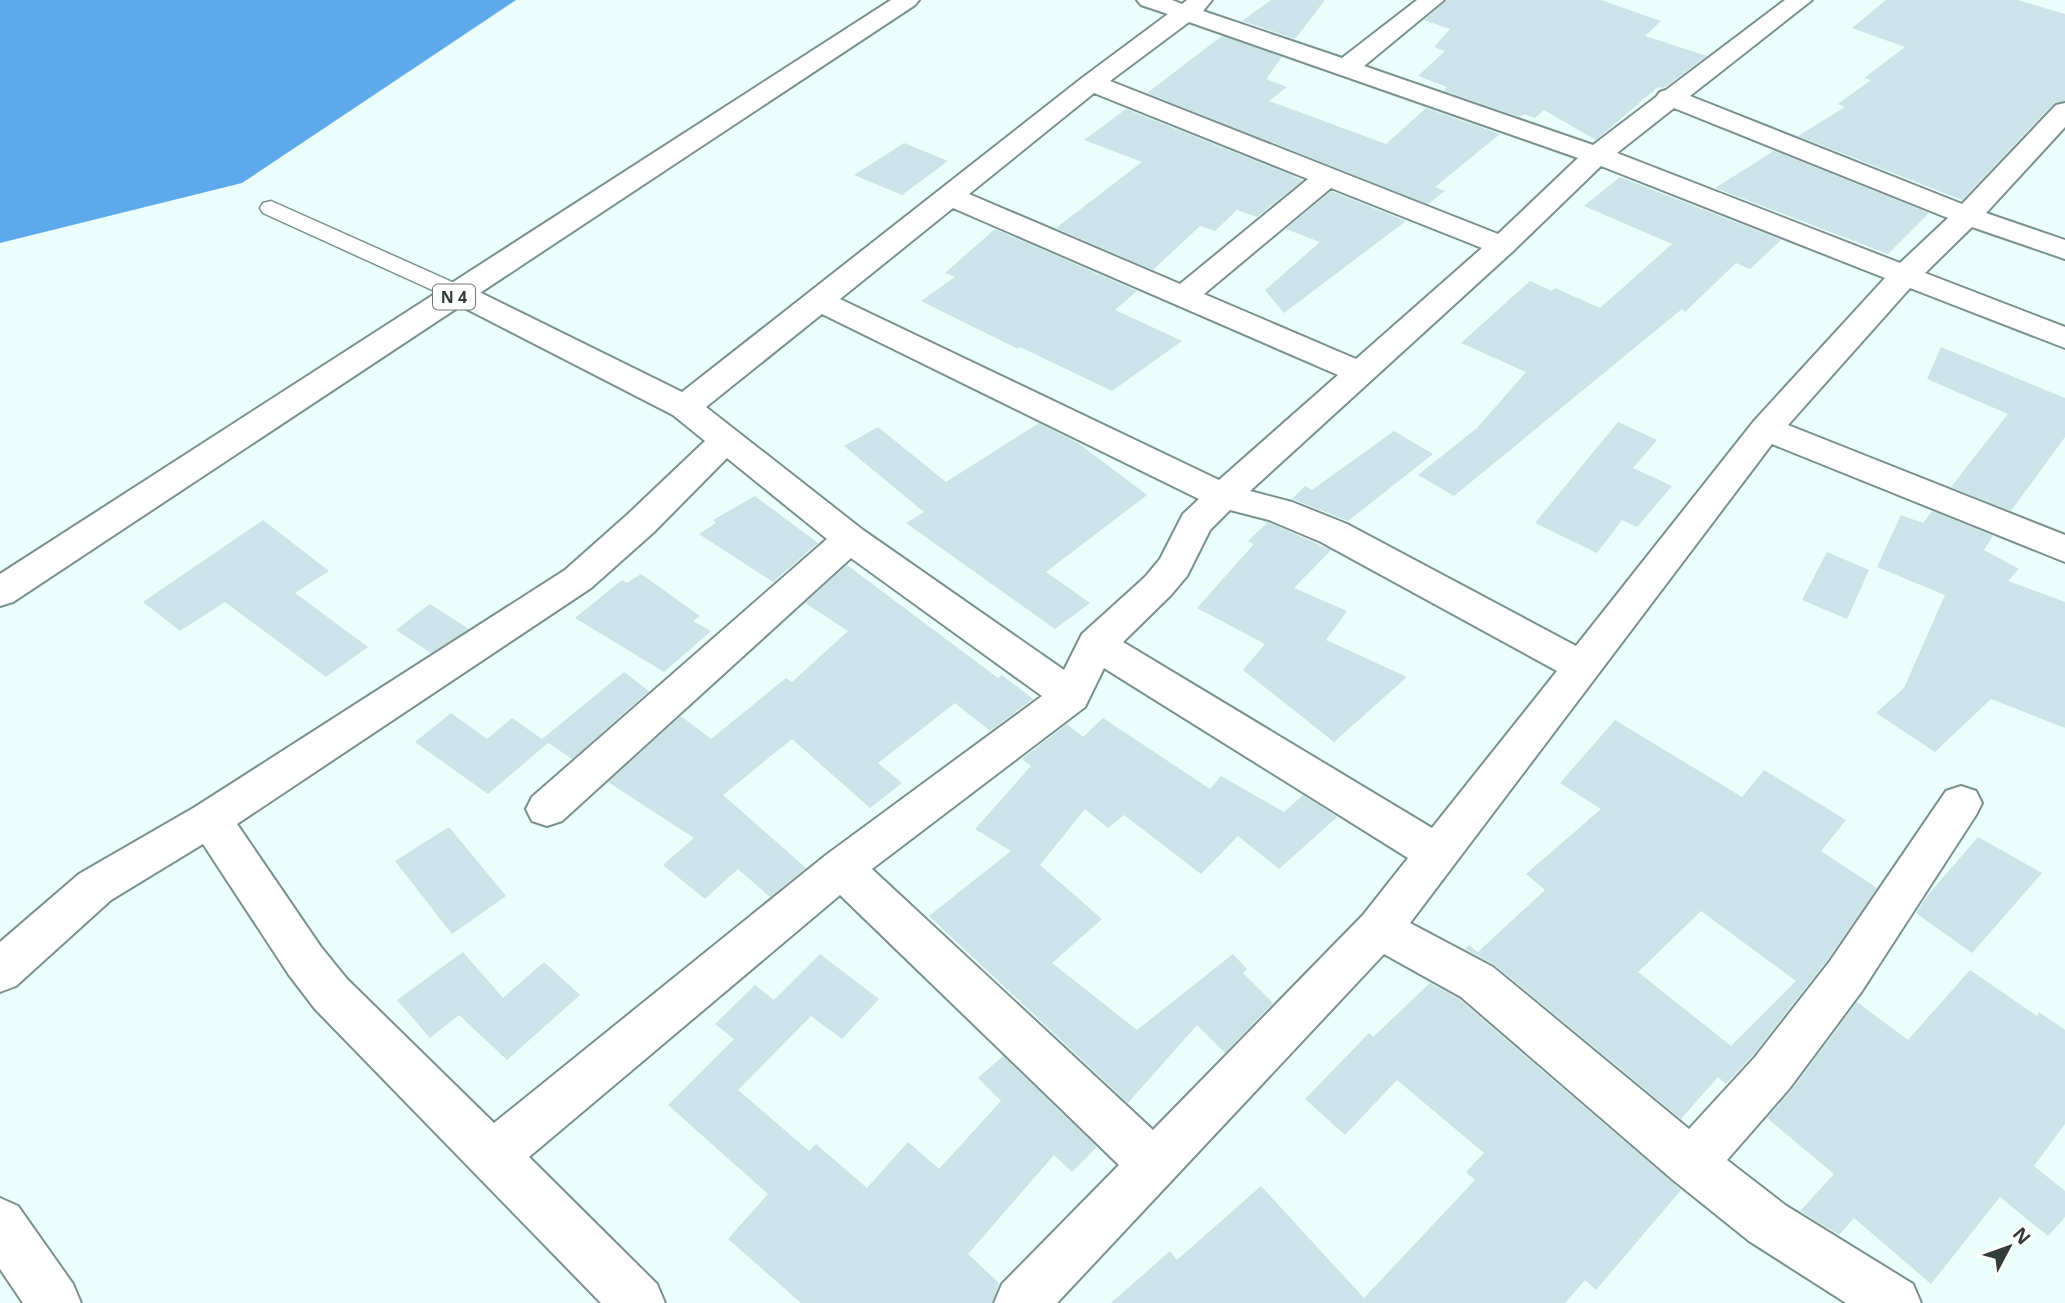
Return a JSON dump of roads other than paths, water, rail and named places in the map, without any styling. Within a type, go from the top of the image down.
[{"type":"main road","name":"N 4","points":[[0,592],[908,0]]},
{"type":"main road","points":[[1149,0],[1194,6],[1347,66],[1597,155],[2065,338]]},
{"type":"main road","points":[[1347,66],[1432,0]]},
{"type":"main road","points":[[493,1156],[841,868],[1071,696],[1096,644],[1158,586],[1174,567],[1185,540],[1196,523],[1223,496],[1502,246],[1597,155],[1669,97],[1800,0]]},
{"type":"main road","points":[[685,407],[1091,83],[1194,6]]},
{"type":"main road","points":[[1091,83],[1502,246]]},
{"type":"main road","points":[[1669,97],[1967,216],[2065,250]]},
{"type":"main road","points":[[1021,1303],[1379,929],[1766,429],[1904,276],[2060,121]]},
{"type":"main road","points":[[1184,297],[1327,177]]},
{"type":"main road","points":[[950,196],[1360,373]]},
{"type":"main road","points":[[460,294],[685,407],[850,539],[1071,696]]},
{"type":"main road","points":[[818,300],[1223,496],[1280,511],[1334,533],[1581,666]]},
{"type":"main road","points":[[1766,429],[2065,548]]},
{"type":"main road","points":[[0,971],[95,887],[210,819],[578,579],[641,523],[726,440]]},
{"type":"main road","points":[[547,809],[850,539]]},
{"type":"main road","points":[[1096,644],[1438,854]]},
{"type":"main road","points":[[1691,1163],[1772,1073],[1838,986],[1961,803]]},
{"type":"main road","points":[[210,819],[331,995],[638,1303]]},
{"type":"main road","points":[[841,868],[1154,1164]]},
{"type":"main road","points":[[1379,929],[1477,982],[1691,1163],[1767,1223],[1894,1303]]},
{"type":"main road","points":[[0,1224],[54,1303]]},
{"type":"lane","points":[[271,208],[460,294]]},
{"type":"water","points":[[0,0],[516,0],[242,183],[0,243]]}]
